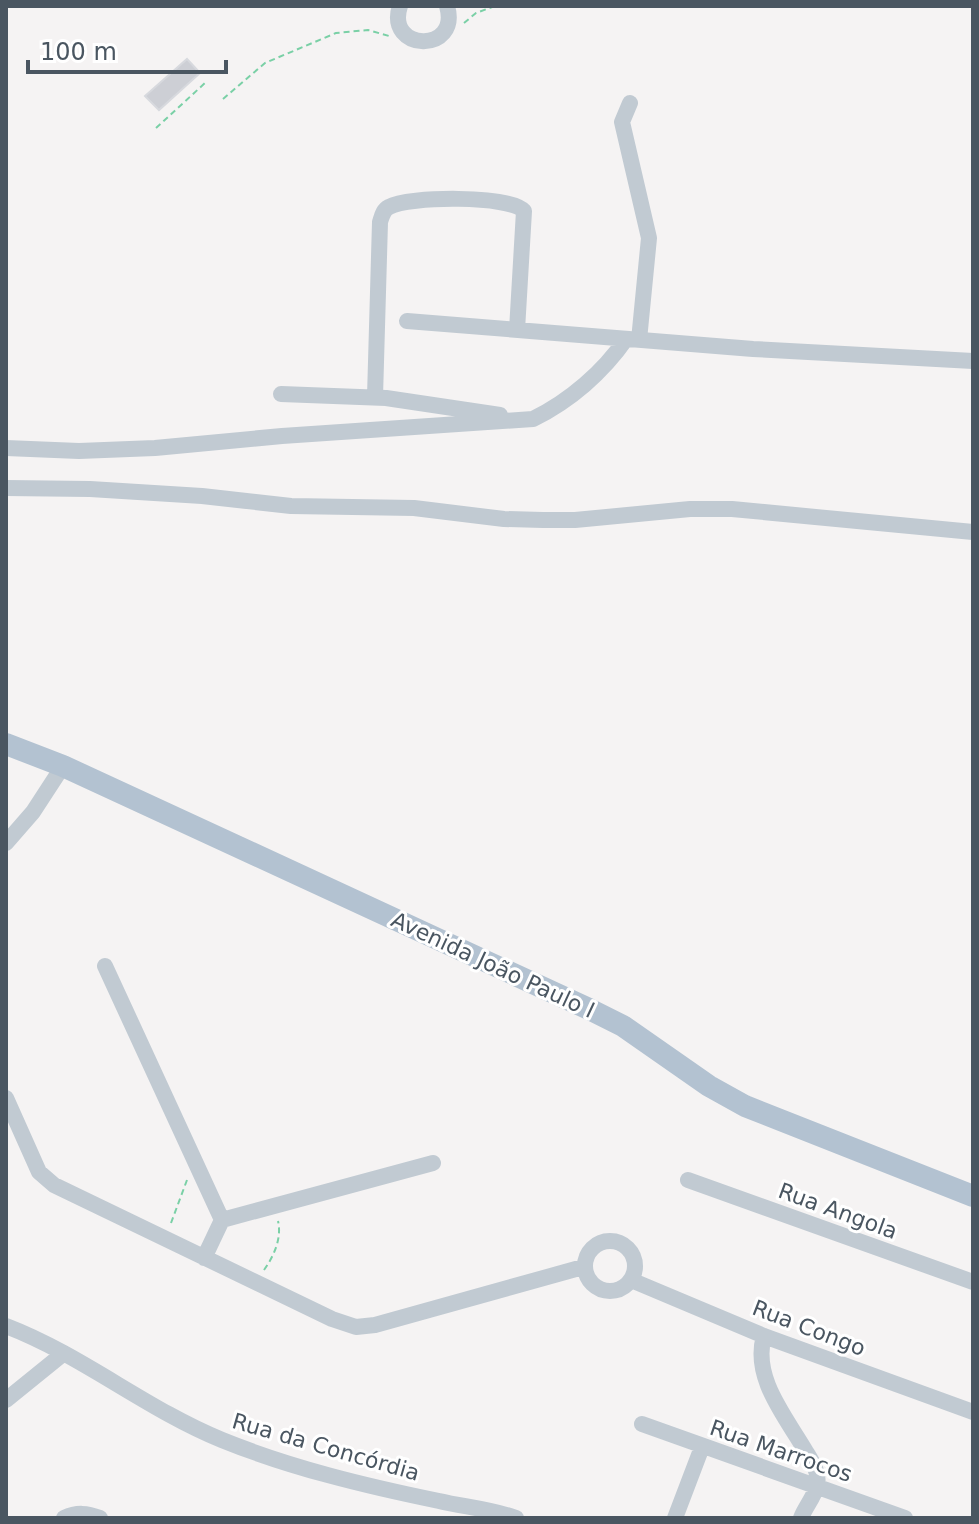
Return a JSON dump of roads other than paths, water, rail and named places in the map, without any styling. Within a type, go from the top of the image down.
[{"type":"main road","name":"Avenida João Paulo I","points":[[6,744],[63,766],[589,1009],[623,1026],[709,1086],[745,1106],[973,1196]]},
{"type":"street","points":[[400,6],[398,17],[402,31],[421,42],[435,40],[446,30],[449,16],[447,6]]},
{"type":"street","points":[[6,448],[79,451],[155,448],[533,419],[549,411],[609,364],[633,340],[649,238],[622,122],[630,103]]},
{"type":"street","points":[[375,397],[380,222],[388,207],[415,199],[502,201],[520,206],[524,211],[517,330]]},
{"type":"street","points":[[407,321],[633,340],[973,361]]},
{"type":"street","points":[[281,394],[375,397],[436,403],[533,419]]},
{"type":"street","points":[[6,488],[90,489],[202,496],[291,506],[414,508],[504,519],[543,520],[690,509],[732,509],[973,532]]},
{"type":"street","points":[[6,843],[33,812],[63,766]]},
{"type":"street","points":[[105,966],[222,1220]]},
{"type":"street","points":[[6,1098],[39,1172],[54,1185],[332,1319],[356,1327],[375,1325],[583,1267]]},
{"type":"street","points":[[222,1220],[433,1163]]},
{"type":"street","name":"Rua Angola","points":[[688,1180],[973,1282]]},
{"type":"street","points":[[204,1258],[222,1220]]},
{"type":"street","points":[[614,1242],[632,1255],[634,1268],[631,1280],[623,1289],[612,1291],[600,1287],[587,1276],[583,1267],[584,1258],[590,1250],[601,1243],[614,1242]]},
{"type":"street","name":"Rua Congo","points":[[631,1280],[764,1336],[973,1412]]},
{"type":"street","name":"Rua da Concórdia","points":[[6,1326],[64,1353],[181,1421],[221,1440],[283,1462],[362,1483],[516,1518]]},
{"type":"street","points":[[764,1336],[761,1366],[770,1389],[818,1478],[817,1488],[801,1518]]},
{"type":"street","points":[[6,1400],[64,1353]]},
{"type":"street","name":"Rua Marrocos","points":[[642,1424],[905,1518]]},
{"type":"street","points":[[675,1518],[702,1447]]},
{"type":"street","points":[[64,1518],[86,1513],[100,1518]]}]
